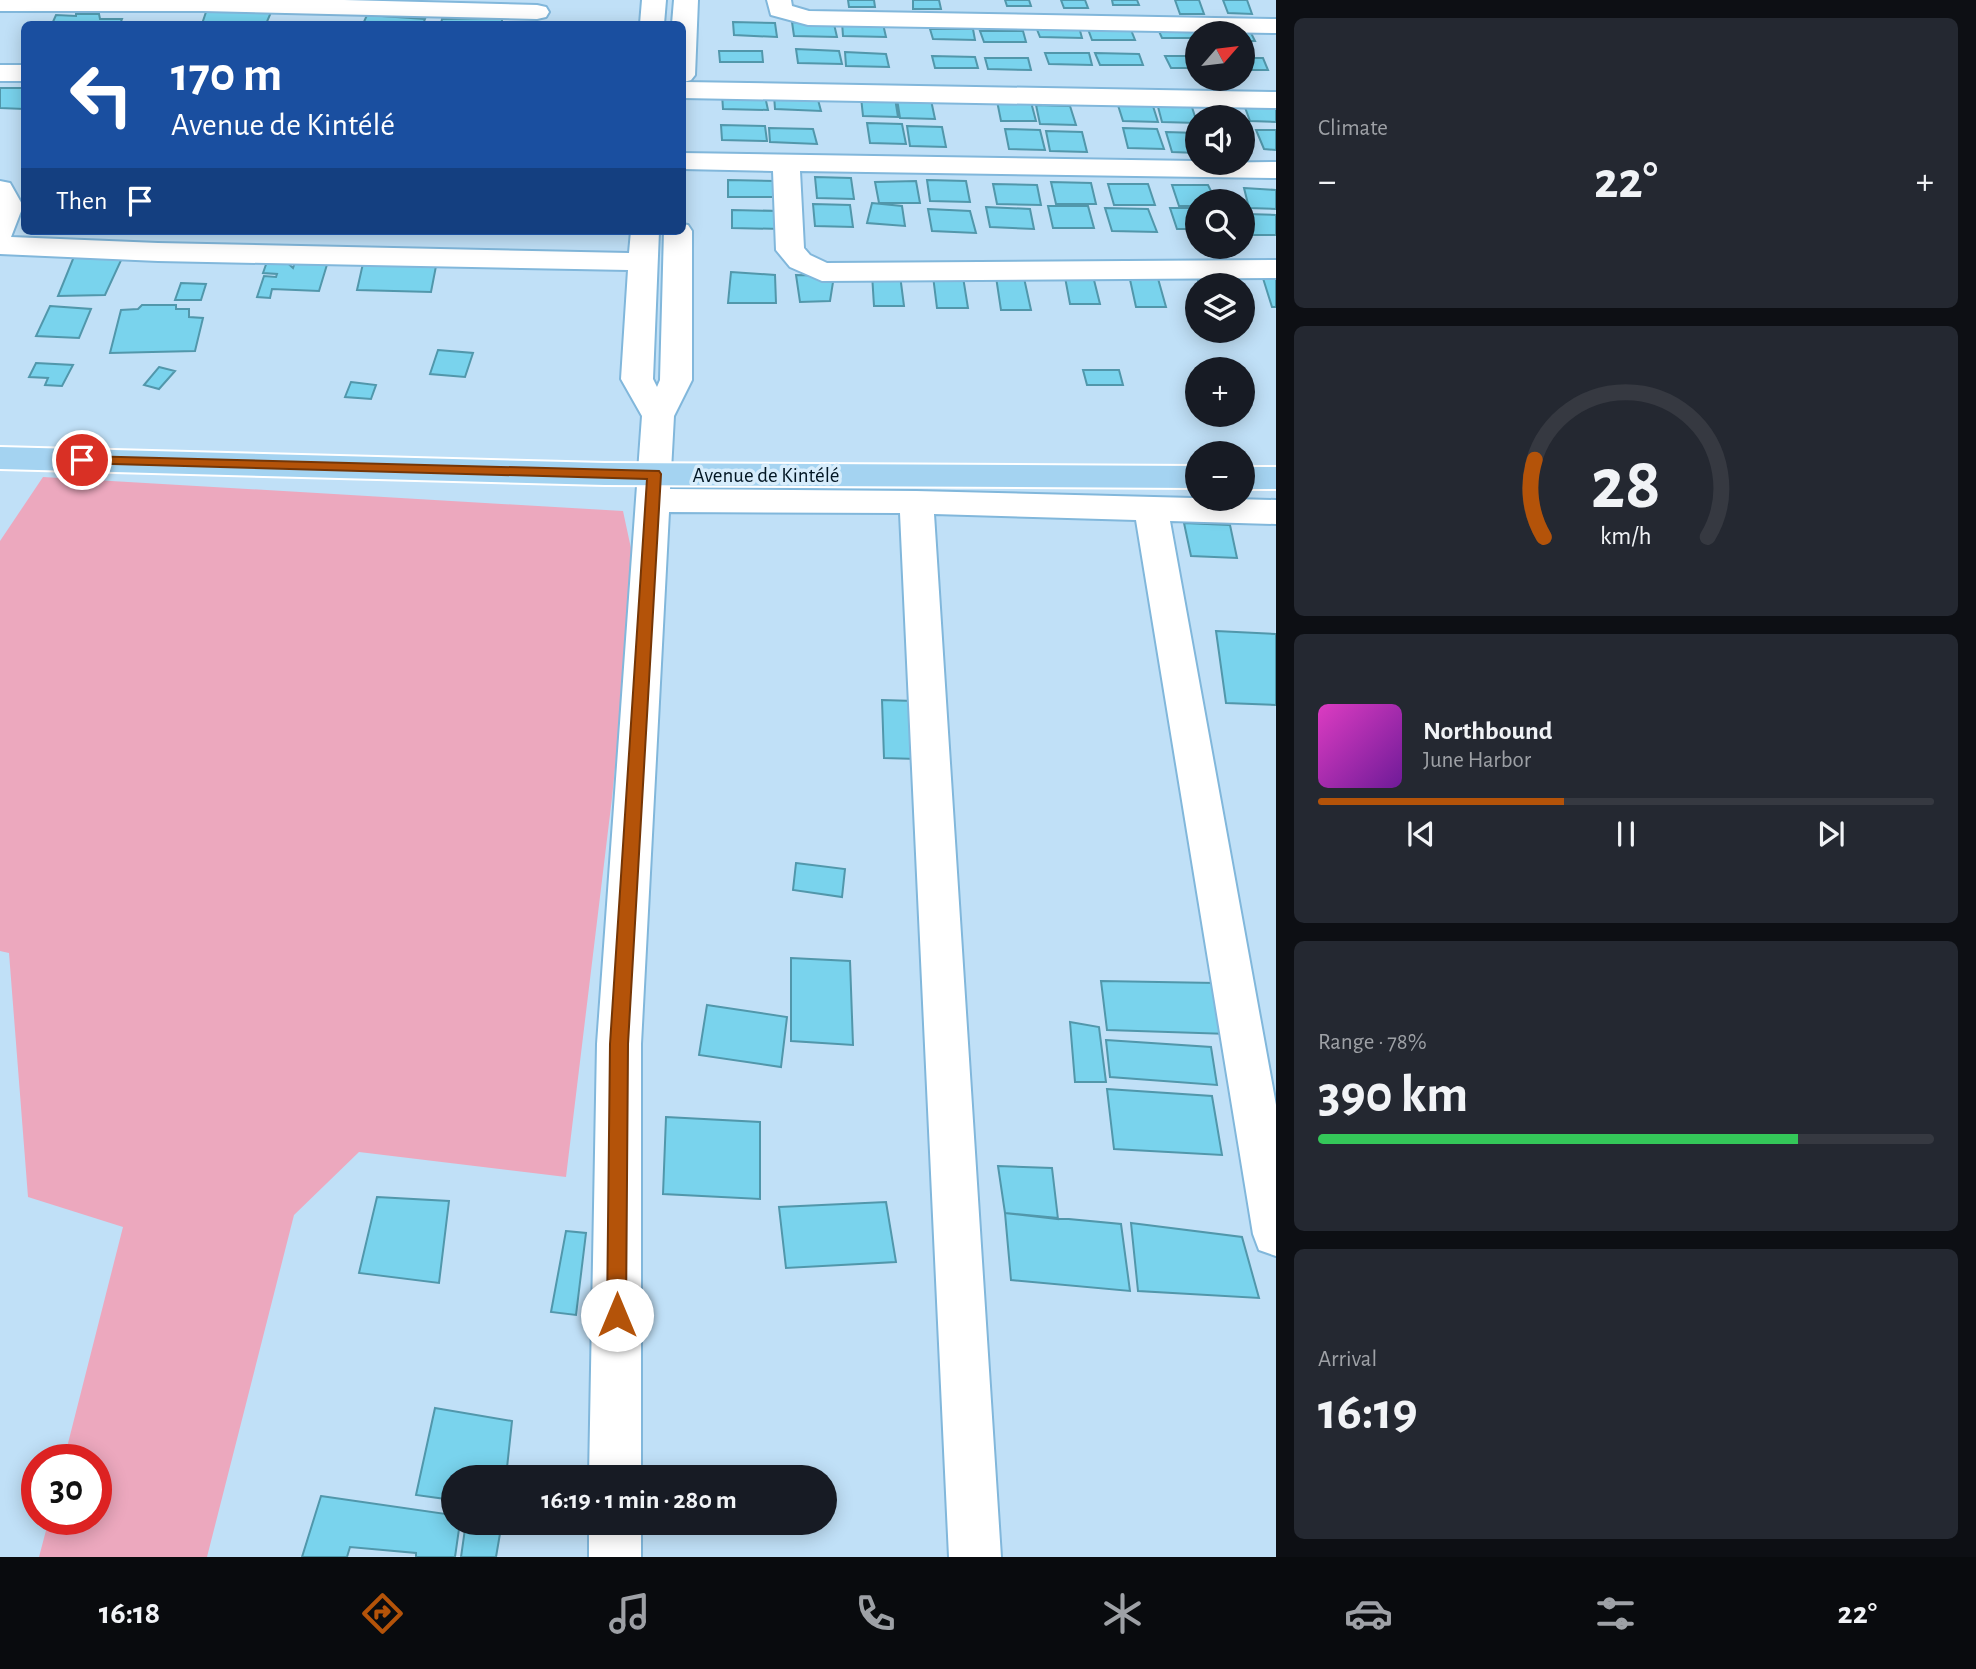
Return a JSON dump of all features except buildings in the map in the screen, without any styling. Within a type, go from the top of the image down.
[{"type":"main road","name":"Avenue de Kintélé","points":[[0,458],[654,487],[1185,477]]},
{"type":"main road","points":[[1255,478],[1276,478]]},
{"type":"street","points":[[652,21],[654,0]]},
{"type":"street","points":[[685,21],[686,0]]},
{"type":"street","points":[[779,0],[780,9],[808,18],[1276,26]]},
{"type":"street","points":[[1269,0],[1276,19]]},
{"type":"street","points":[[0,4],[537,12]]},
{"type":"street","points":[[0,73],[21,73]]},
{"type":"street","points":[[686,90],[1185,107]]},
{"type":"street","points":[[1235,105],[1276,100]]},
{"type":"street","points":[[686,161],[1185,166]]},
{"type":"street","points":[[786,163],[790,250],[800,261],[822,272],[1276,269]]},
{"type":"street","points":[[1255,168],[1276,170]]},
{"type":"street","points":[[0,189],[9,206],[0,232]]},
{"type":"street","points":[[645,235],[637,379],[658,416]]},
{"type":"street","points":[[615,1465],[619,1044],[658,416],[676,380],[678,235]]},
{"type":"street","points":[[0,245],[109,240],[645,262]]},
{"type":"street","points":[[654,487],[916,502],[1276,512]]},
{"type":"street","points":[[916,502],[975,1557]]},
{"type":"street","points":[[1152,508],[1276,1234]]},
{"type":"street","points":[[615,1535],[615,1557]]},
{"type":"shaded area","points":[[43,477],[623,511],[635,567],[612,798],[566,1177],[359,1152],[294,1215],[207,1557],[39,1557],[45,1535],[112,1535],[112,1444],[68,1444],[123,1227],[28,1197],[9,953],[0,951],[0,541]]},
{"type":"route","points":[[82,460],[654,474],[619,1044],[617,1315]]}]
